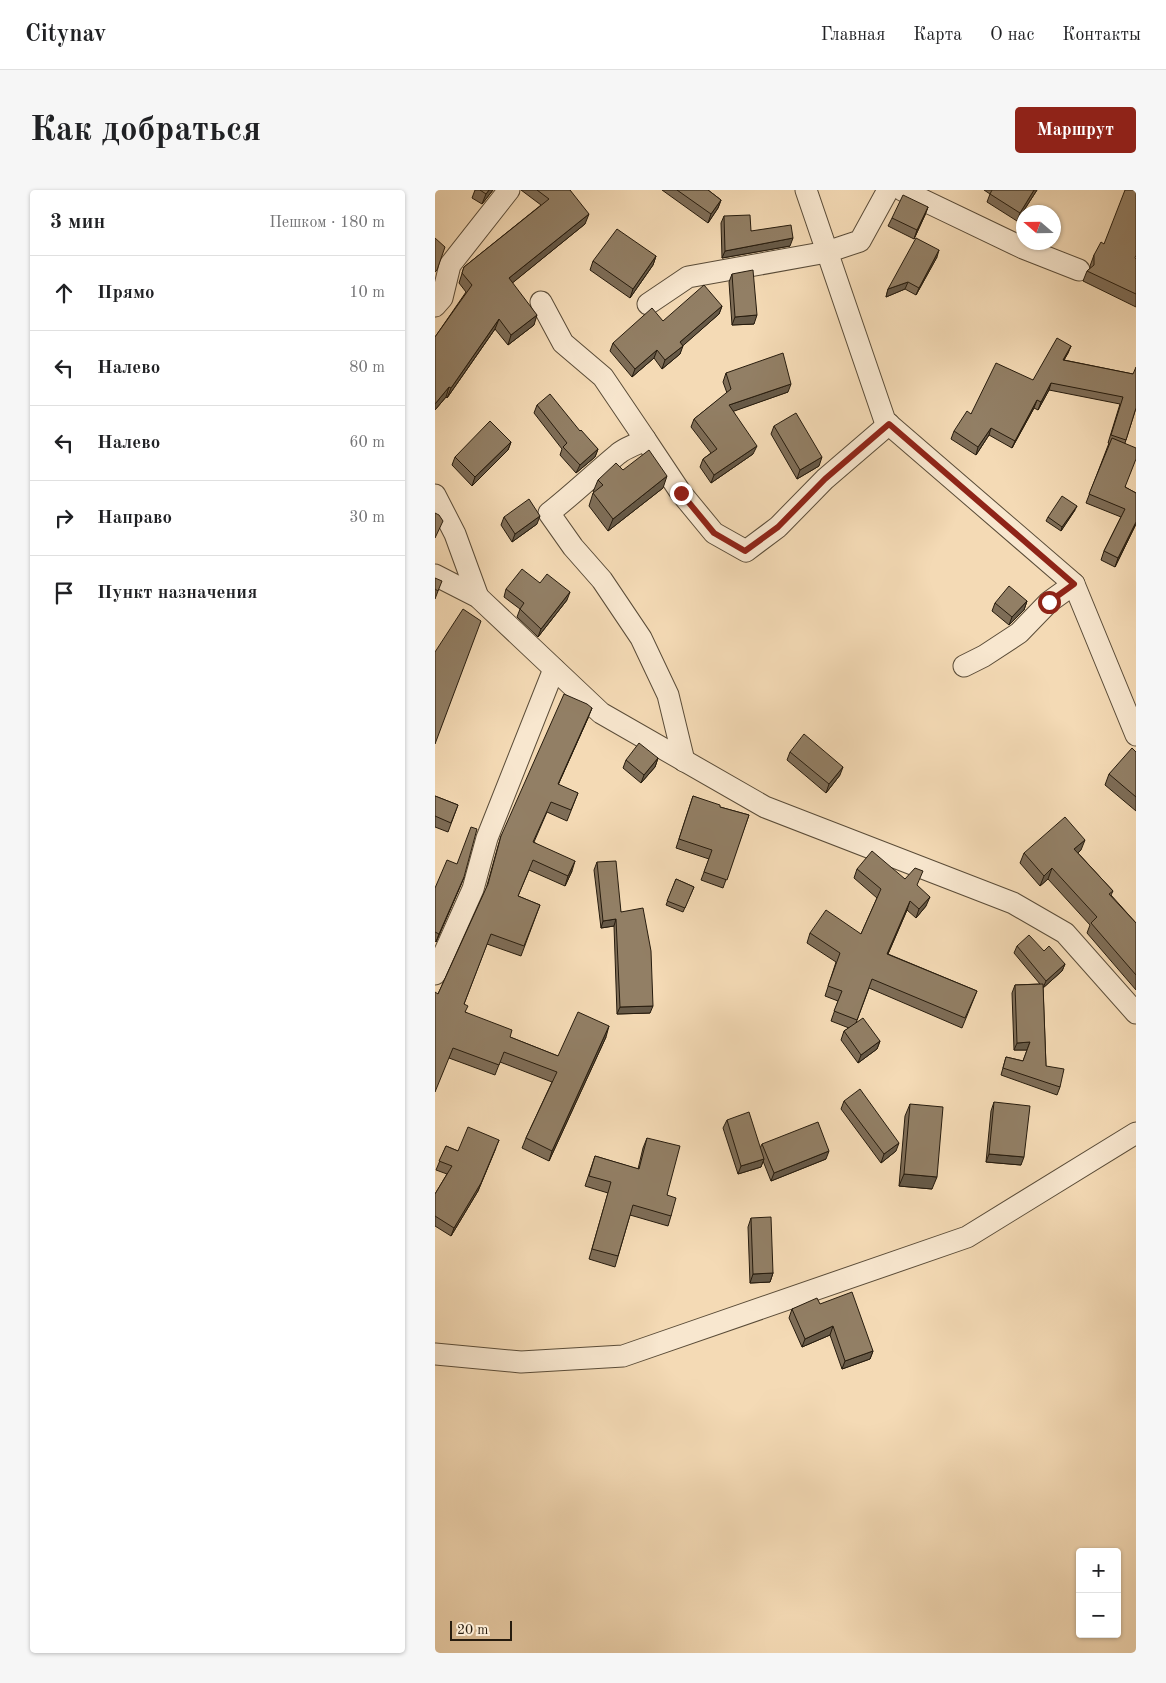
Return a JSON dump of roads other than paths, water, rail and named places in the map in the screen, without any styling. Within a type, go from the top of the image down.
[{"type":"street","points":[[435,306],[442,298],[450,265],[509,190]]},
{"type":"street","points":[[806,190],[885,421],[1074,584],[1136,735]]},
{"type":"street","points":[[647,304],[688,277],[827,252],[860,241],[888,190]]},
{"type":"street","points":[[902,190],[1023,248],[1079,270]]},
{"type":"street","points":[[541,302],[563,343],[603,377],[681,493],[714,533],[745,551],[778,527],[825,479],[889,424]]},
{"type":"street","points":[[645,439],[637,446],[620,452],[584,486],[549,512],[573,547],[602,580],[641,638],[668,695],[685,761]]},
{"type":"street","points":[[435,495],[455,534],[478,597]]},
{"type":"street","points":[[435,575],[478,597],[601,713],[765,807],[1013,903],[1065,933],[1136,1013]]},
{"type":"street","points":[[964,666],[984,656],[1019,633],[1049,602],[1074,584]]},
{"type":"street","points":[[435,974],[473,889],[487,838],[554,669]]},
{"type":"street","points":[[436,1351],[521,1362],[623,1356],[967,1237],[1136,1134]]}]
